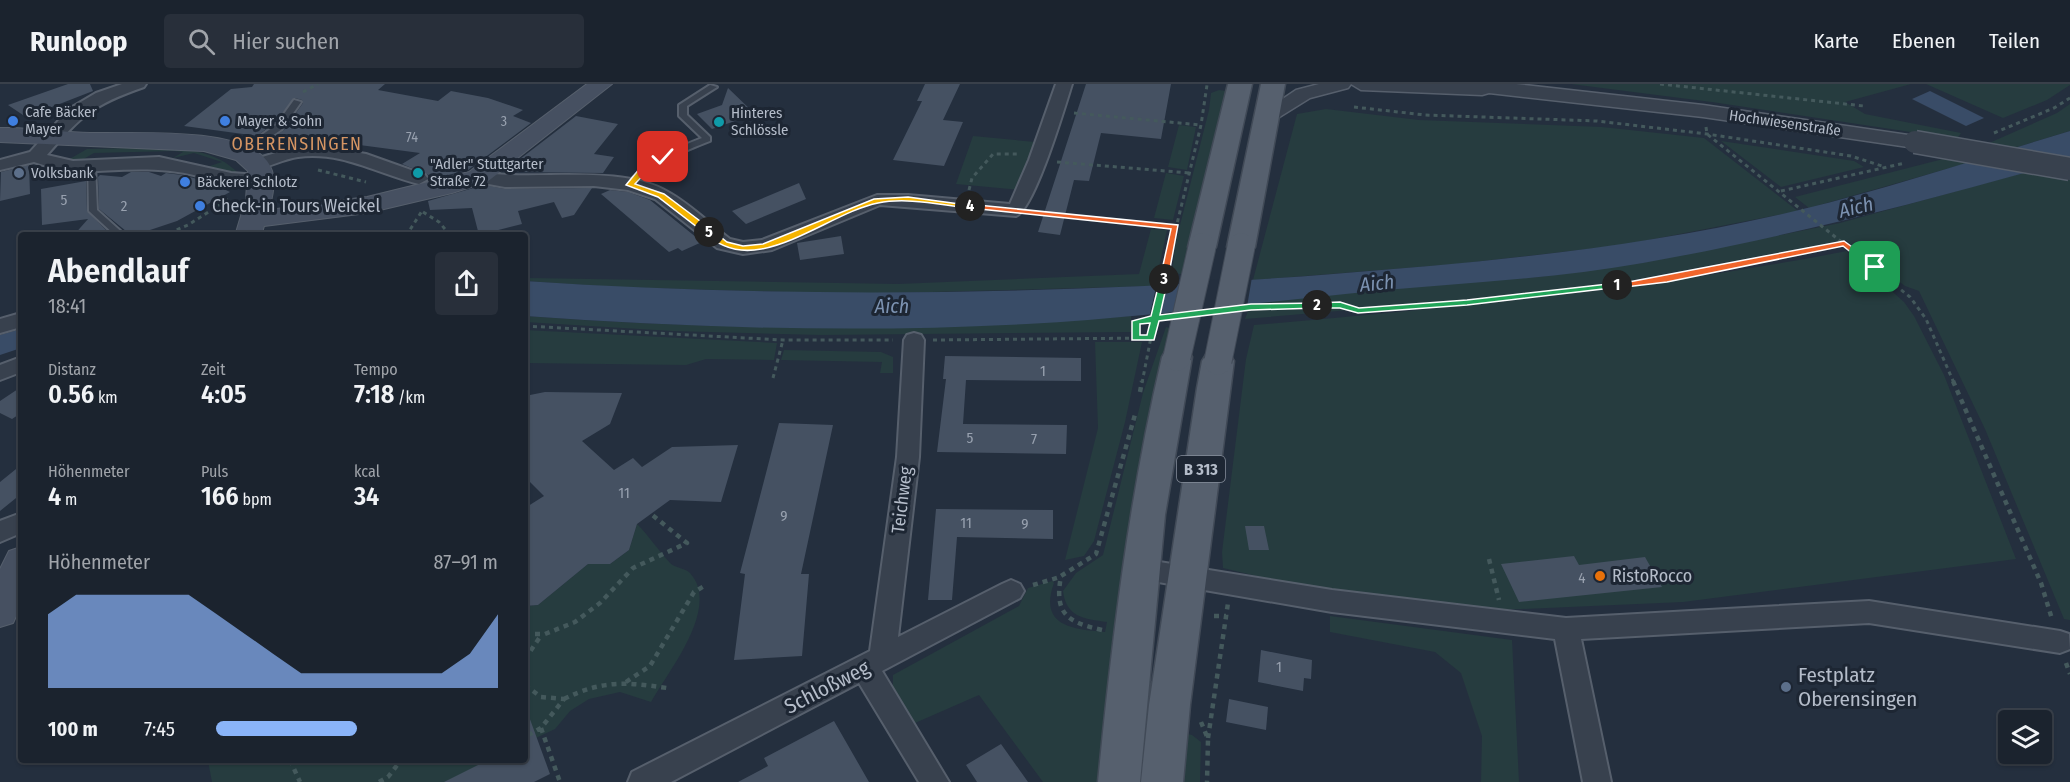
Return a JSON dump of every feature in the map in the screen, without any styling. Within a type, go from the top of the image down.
[{"type":"main road","points":[[0,135],[186,142],[220,146],[253,166],[261,191],[250,228],[367,205],[443,188],[478,177],[601,84]]},
{"type":"main road","name":"B 313","points":[[1119,782],[1142,569],[1163,416],[1164,348],[1202,247],[1240,84]]},
{"type":"main road","name":"B 313","points":[[1162,782],[1165,729],[1189,577],[1206,425],[1274,84]]},
{"type":"main road","points":[[0,612],[18,568]]},
{"type":"street","points":[[0,165],[36,156],[55,137],[63,125],[88,104],[138,84]]},
{"type":"street","points":[[478,177],[505,182],[594,181],[630,185],[661,195],[724,244],[743,248],[765,246],[876,200],[908,200],[1016,210],[1039,158],[1064,84]]},
{"type":"street","points":[[1266,117],[1302,94],[1341,84]]},
{"type":"street","name":"Hochwiesenstraße","points":[[1361,84],[1498,89]]},
{"type":"street","name":"Hochwiesenstraße","points":[[1465,84],[1703,111],[1915,142],[2070,169]]},
{"type":"street","points":[[36,156],[54,165],[161,162],[232,180],[253,166],[298,152],[319,152],[364,159],[419,179]]},
{"type":"street","points":[[0,326],[18,321]]},
{"type":"street","name":"Teichweg","points":[[874,664],[908,457],[914,340]]},
{"type":"street","points":[[0,373],[18,365]]},
{"type":"street","points":[[0,532],[18,523]]},
{"type":"street","points":[[1142,569],[1332,601],[1566,629],[1869,612],[2060,642]]},
{"type":"street","name":"Schloßweg","points":[[642,782],[874,664],[1011,591]]},
{"type":"street","points":[[1566,629],[1597,782]]},
{"type":"street","points":[[874,664],[935,782]]},
{"type":"lane","points":[[630,185],[643,170],[663,157],[707,139],[683,116],[681,110],[683,105],[713,87]]},
{"type":"lane","points":[[253,166],[297,102]]},
{"type":"lane","points":[[92,164],[93,210],[118,232]]},
{"type":"path","points":[[1660,84],[1864,106]]},
{"type":"path","points":[[1164,348],[1152,332],[1175,227],[1201,125],[1207,86]]},
{"type":"path","points":[[1989,135],[2054,108],[2070,98]]},
{"type":"path","points":[[1354,107],[1425,115],[1597,121],[1707,134],[1851,156],[1882,166],[1780,192]]},
{"type":"path","points":[[1056,111],[1201,125]]},
{"type":"path","points":[[1707,134],[1910,297],[1926,319],[2041,583],[2060,642]]},
{"type":"path","points":[[964,205],[972,178],[993,154],[1190,173]]},
{"type":"path","points":[[310,169],[342,174],[374,184]]},
{"type":"path","points":[[171,232],[188,225],[229,199]]},
{"type":"path","points":[[1016,210],[1175,227]]},
{"type":"path","points":[[409,232],[422,212],[439,222],[448,232]]},
{"type":"path","points":[[1251,307],[1340,305],[1358,310],[1467,302],[1667,280],[1844,244]]},
{"type":"path","points":[[1135,338],[1136,321],[1170,317]]},
{"type":"path","points":[[528,326],[783,340],[1135,338],[1164,348]]},
{"type":"path","points":[[772,378],[783,340]]},
{"type":"path","points":[[1138,399],[1164,348]]},
{"type":"path","points":[[1102,630],[1078,626],[1062,614],[1056,596],[1061,576],[1096,554],[1137,409]]},
{"type":"path","points":[[528,634],[540,636],[572,624],[601,603],[618,580],[640,563],[687,543],[651,514]]},
{"type":"path","points":[[1489,559],[1504,621]]},
{"type":"path","points":[[1207,782],[1208,739],[1230,584]]},
{"type":"path","points":[[626,682],[650,666],[694,592],[706,585]]},
{"type":"path","points":[[1213,623],[1214,614],[1226,616]]},
{"type":"path","points":[[528,654],[540,636]]},
{"type":"path","points":[[528,735],[541,728],[564,699],[584,688],[608,681],[667,688]]},
{"type":"path","points":[[528,687],[541,697],[564,699]]},
{"type":"path","points":[[1203,711],[1201,722],[1208,739]]},
{"type":"path","points":[[541,728],[560,782]]},
{"type":"path","points":[[291,763],[300,782]]},
{"type":"path","points":[[379,782],[388,777],[399,763]]},
{"type":"green space","points":[[1571,84],[1911,84],[1845,102],[1865,114],[1961,133],[1957,139],[1712,102]]},
{"type":"green space","points":[[1926,84],[2070,85],[2047,100],[2003,118]]},
{"type":"green space","points":[[1219,90],[1226,91],[1227,95],[1188,275],[1172,273],[1175,245],[1209,110],[1211,93]]},
{"type":"green space","points":[[2070,104],[2070,131],[2011,149],[1987,144],[2057,113]]},
{"type":"green space","points":[[1326,109],[1419,120],[1602,127],[1704,138],[1798,211],[1623,245],[1457,264],[1253,280],[1297,114]]},
{"type":"green space","points":[[1179,125],[1196,127],[1187,170],[1168,167]]},
{"type":"green space","points":[[973,136],[1035,142],[1020,190],[956,184]]},
{"type":"green space","points":[[1721,141],[1854,161],[1864,167],[1781,187]]},
{"type":"green space","points":[[87,149],[191,150],[204,153],[229,165],[239,174],[225,174],[207,167],[222,162],[194,153],[173,158],[183,152],[174,151],[94,153],[80,161],[66,161]]},
{"type":"green space","points":[[1943,159],[1968,163],[1809,208],[1795,197]]},
{"type":"green space","points":[[2070,160],[2070,620],[2064,619],[1985,429],[1919,291],[1905,286],[1845,240],[1617,283],[1492,298],[1245,319],[1251,303],[1456,282],[1538,277],[1641,263],[1840,223]]},
{"type":"green space","points":[[1166,173],[1184,176],[1173,220],[1154,218]]},
{"type":"green space","points":[[1151,229],[1167,230],[1155,286],[854,294],[614,287],[528,281],[528,278],[898,284],[1139,274]]},
{"type":"green space","points":[[1847,251],[1904,302],[1914,316],[1944,375],[2016,559],[1683,602],[1475,611],[1269,579],[1223,568],[1222,552],[1246,359],[1254,325],[1403,312],[1626,287]]},
{"type":"green space","points":[[528,316],[752,327],[904,327],[1131,316],[1131,332],[821,335],[672,331],[528,322]]},
{"type":"green space","points":[[1166,327],[1173,329],[1100,782],[1043,782],[979,695],[915,723],[893,687],[893,675],[1019,606],[1028,588],[1052,581],[1054,583],[1050,598],[1051,609],[1055,617],[1071,627],[1105,632],[1107,622],[1084,618],[1072,611],[1065,600],[1063,591],[1076,573],[1103,555],[1143,393]]},
{"type":"green space","points":[[528,330],[777,343],[774,360],[706,359],[686,365],[528,363]]},
{"type":"green space","points":[[1095,342],[1142,342],[1125,422],[1094,541],[1084,556],[1065,560],[1098,428]]},
{"type":"green space","points":[[784,350],[881,352],[893,357],[893,373],[880,373],[882,362],[781,360]]},
{"type":"green space","points":[[637,524],[670,563],[690,573],[698,587],[700,603],[689,638],[651,702],[620,692],[589,699],[570,711],[555,729],[528,742],[528,606],[538,605],[588,564],[610,564],[629,550]]},
{"type":"green space","points":[[1330,616],[1512,640],[1519,782],[1481,782],[1482,736],[1461,673],[1435,652],[1330,632]]},
{"type":"green space","points":[[1183,733],[1192,735],[1201,742],[1200,782],[1181,782]]},
{"type":"green space","points":[[208,763],[485,763],[454,782],[212,782]]},
{"type":"water","points":[[1930,91],[1984,118],[1966,126],[1912,99]]},
{"type":"water","name":"Aich","points":[[2070,131],[2070,160],[1805,230],[1607,269],[1109,318],[964,327],[776,328],[650,324],[528,316],[528,281],[727,290],[929,292],[1232,281],[1450,264],[1567,251],[1684,234],[1799,210]]},
{"type":"water","points":[[18,330],[18,349],[0,355],[0,335]]},
{"type":"pier","points":[[1252,277],[1247,307],[1173,316],[1180,282]]},
{"type":"pier","points":[[1168,282],[1160,317],[1149,318],[1157,283]]},
{"type":"building","points":[[68,84],[90,84],[93,91],[26,117],[8,105]]},
{"type":"building","points":[[254,84],[385,84],[378,90],[438,101],[451,91],[488,98],[523,110],[513,116],[531,123],[468,170],[436,178],[402,164],[420,153],[352,144],[347,148],[274,137],[284,130],[303,103],[302,100],[295,98],[274,123],[257,136],[184,126],[231,89],[252,87]]},
{"type":"building","points":[[925,84],[960,84],[943,120],[963,122],[944,166],[893,160],[922,101],[917,101]]},
{"type":"building","points":[[1086,84],[1171,84],[1161,139],[1101,133],[1089,181],[1074,180],[1060,235],[1038,232]]},
{"type":"building","name":"Hinteres Schlössle","points":[[728,88],[755,114],[712,129],[697,114],[722,105]]},
{"type":"building","points":[[576,116],[618,124],[594,154],[614,157],[603,173],[503,172]]},
{"type":"building","points":[[29,165],[30,194],[0,201],[1,172]]},
{"type":"building","points":[[131,172],[149,172],[161,176],[166,173],[182,175],[209,182],[230,192],[177,221],[144,232],[127,232],[99,209],[98,177],[100,175],[122,177]]},
{"type":"building","points":[[86,181],[87,211],[108,232],[77,232],[88,219],[42,225],[41,189]]},
{"type":"building","points":[[799,183],[806,199],[746,224],[732,211]]},
{"type":"building","points":[[484,185],[505,189],[592,188],[574,215],[562,218],[554,202],[518,211],[522,224],[491,232],[478,232],[472,208],[430,210],[428,201]]},
{"type":"building","points":[[610,190],[628,192],[650,200],[702,242],[682,251],[678,248],[669,252],[601,194]]},
{"type":"building","points":[[841,236],[844,254],[800,260],[797,243]]},
{"type":"building","points":[[945,356],[1081,358],[1081,381],[966,380],[963,424],[1067,425],[1066,454],[937,452],[946,379],[943,379]]},
{"type":"building","points":[[18,389],[18,415],[12,419],[0,413],[0,401]]},
{"type":"building","points":[[545,392],[622,393],[610,424],[582,441],[614,470],[633,458],[642,467],[672,447],[738,445],[721,502],[670,500],[637,524],[629,550],[610,564],[588,564],[538,605],[528,606],[528,506],[544,496],[528,480],[528,395]]},
{"type":"building","points":[[779,423],[833,425],[801,574],[809,574],[802,656],[734,660],[745,574],[740,573]]},
{"type":"building","points":[[18,467],[18,496],[0,511],[0,482]]},
{"type":"building","points":[[936,509],[1053,510],[1053,539],[957,537],[952,600],[928,600]]},
{"type":"building","points":[[1245,526],[1264,526],[1269,550],[1249,550]]},
{"type":"building","points":[[1574,556],[1579,565],[1645,557],[1662,587],[1519,602],[1501,564]]},
{"type":"building","points":[[1261,650],[1312,660],[1311,679],[1304,678],[1303,691],[1258,682]]},
{"type":"building","points":[[1229,699],[1268,707],[1266,730],[1226,722]]},
{"type":"building","points":[[528,714],[550,774],[534,782],[444,782],[482,763],[528,763]]},
{"type":"building","points":[[834,721],[869,782],[738,782],[768,766],[764,758]]},
{"type":"building","points":[[1001,744],[1028,782],[977,782],[966,765]]},
{"type":"place","name":"Cafe Bäcker Mayer","points":[[13,121]]},
{"type":"place","name":"Mayer & Sohn","points":[[225,121]]},
{"type":"place","name":"Hinteres Schlössle","points":[[719,122]]},
{"type":"place","name":"Volksbank","points":[[19,173]]},
{"type":"place","name":"\"Adler\" Stuttgarter Straße 72","points":[[418,173]]},
{"type":"place","name":"Bäckerei Schlotz","points":[[185,182]]},
{"type":"place","name":"Check-in Tours Weickel","points":[[200,206]]},
{"type":"place","name":"RistoRocco","points":[[1600,576]]},
{"type":"place","name":"Festplatz Oberensingen","points":[[1786,687]]},
{"type":"district","name":"OBERENSINGEN","points":[[297,144]]},
{"type":"route","points":[[663,157],[643,170],[630,185],[661,195],[724,244],[743,248],[765,246],[876,200],[908,200],[1175,227],[1168,261],[1152,332],[1151,338],[1135,338],[1136,321],[1193,314],[1251,307],[1340,305],[1358,310],[1467,302],[1667,280],[1808,249],[1844,244],[1875,267]]}]
